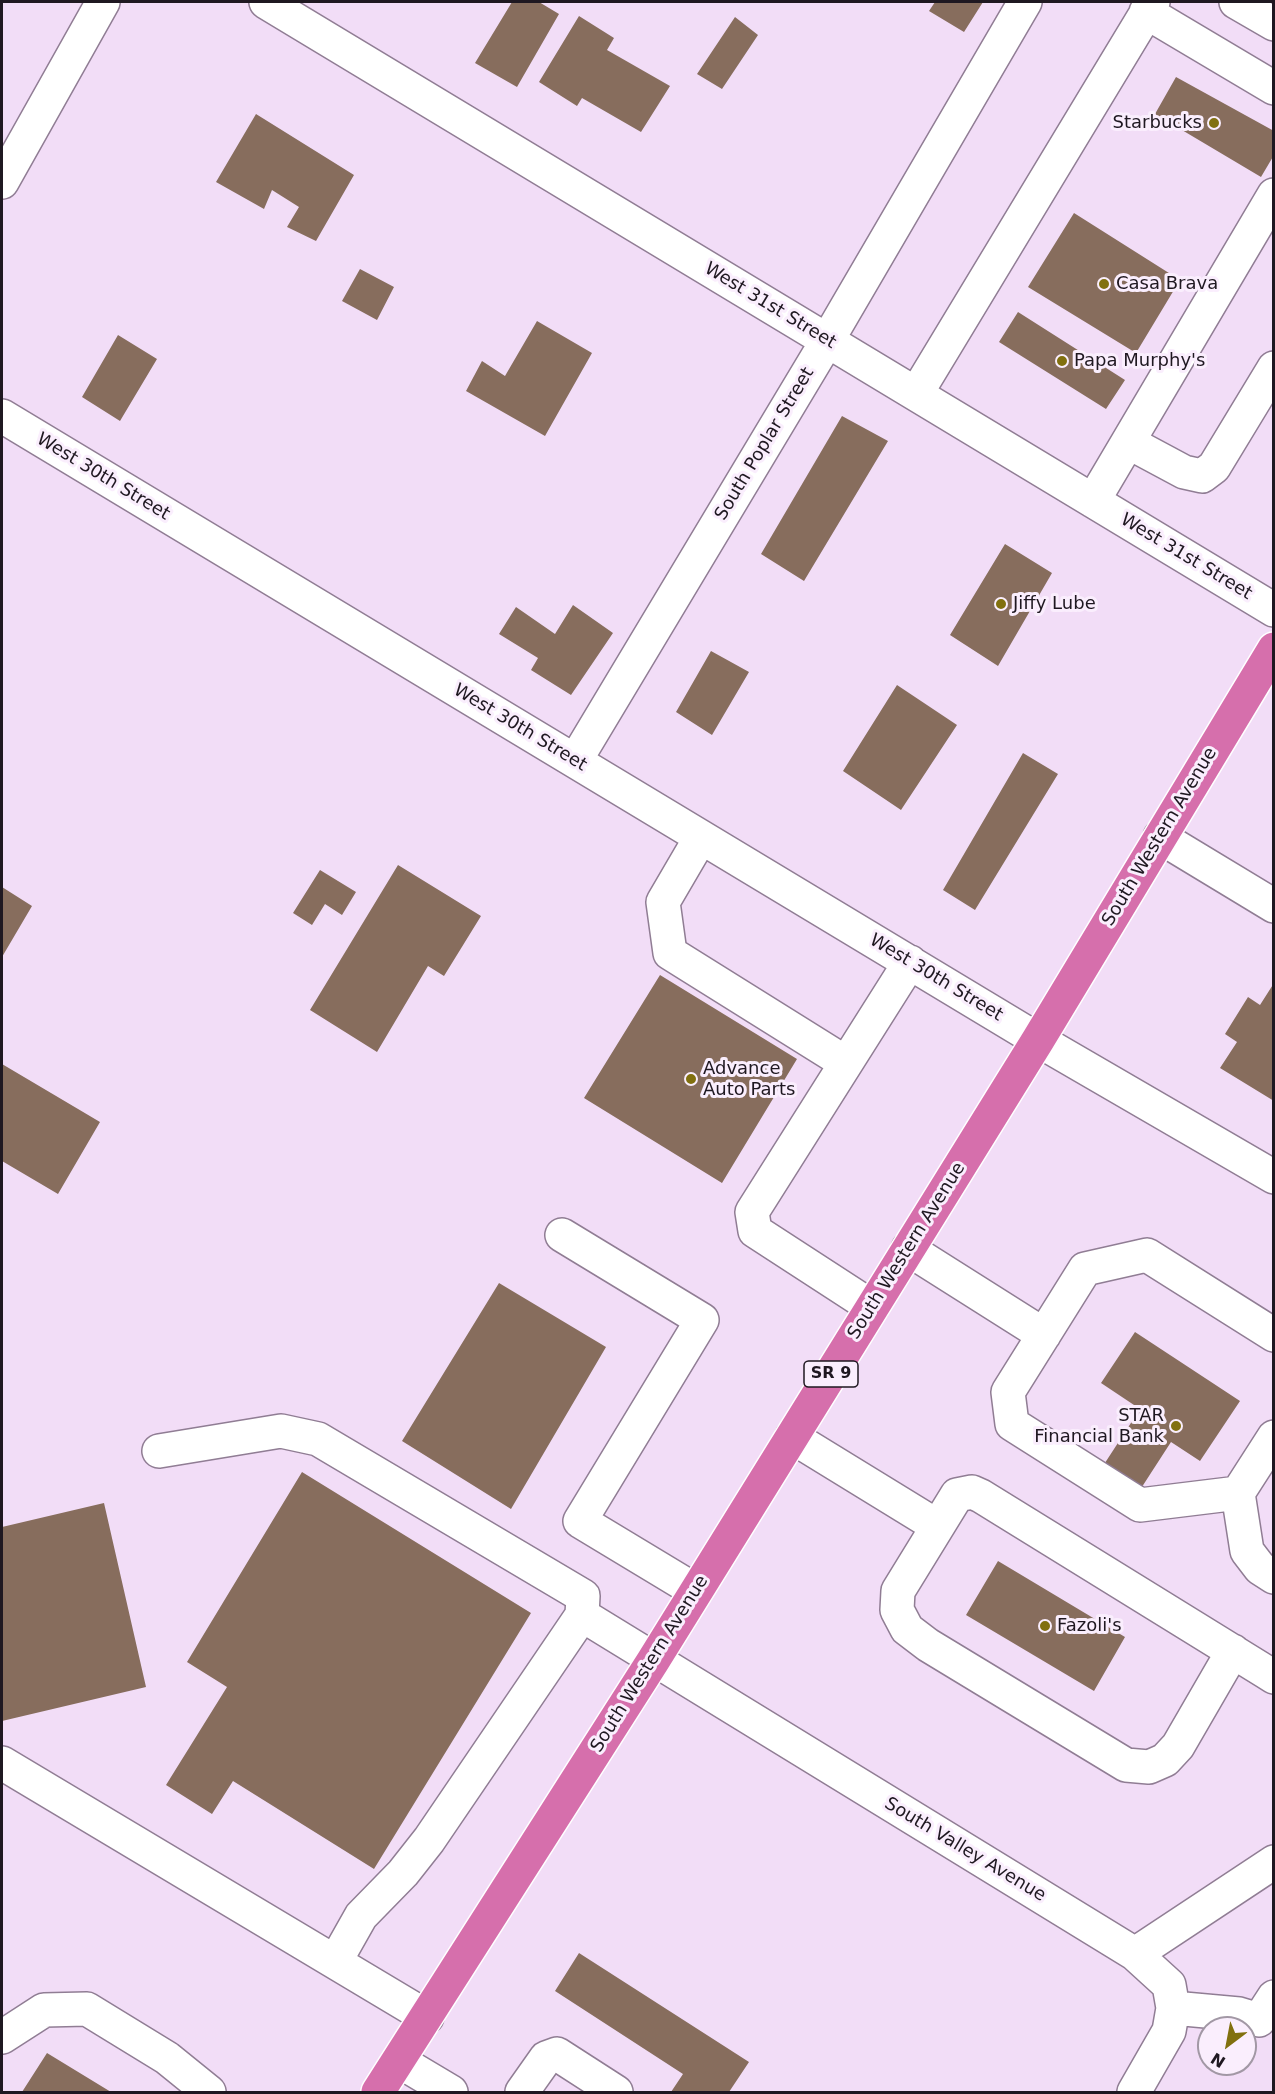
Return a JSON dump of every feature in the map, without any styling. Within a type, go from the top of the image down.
[{"type":"highway","name":"South Western Avenue","points":[[378,2092],[696,1592],[1038,1040],[1274,649]]},
{"type":"street","points":[[2,182],[103,2]]},
{"type":"street","name":"West 31st Street","points":[[266,2],[1274,610]]},
{"type":"street","name":"South Poplar Street","points":[[575,761],[827,341],[1025,2]]},
{"type":"street","points":[[1236,2],[1274,24]]},
{"type":"street","points":[[916,394],[1150,7],[1274,88]]},
{"type":"street","points":[[1093,501],[1274,195]]},
{"type":"street","points":[[1128,441],[1184,472],[1202,476],[1214,467],[1274,368]]},
{"type":"street","name":"West 30th Street","points":[[2,416],[1038,1040],[1274,1177]]},
{"type":"street","points":[[701,837],[663,902],[670,953],[846,1063]]},
{"type":"street","points":[[1160,837],[1274,906]]},
{"type":"street","points":[[872,1307],[755,1231],[752,1212],[910,962]]},
{"type":"street","points":[[562,1235],[702,1320],[580,1521],[696,1592]]},
{"type":"street","points":[[908,1249],[1044,1335]]},
{"type":"street","points":[[1238,1493],[1140,1505],[1012,1424],[1008,1392],[1085,1269],[1147,1255],[1274,1335]]},
{"type":"street","points":[[159,1451],[282,1431],[318,1439],[583,1596],[582,1615],[429,1840],[403,1874],[361,1916],[334,1962]]},
{"type":"street","points":[[792,1437],[937,1526]]},
{"type":"street","points":[[1274,1437],[1238,1493],[1247,1551],[1260,1568],[1274,1577]]},
{"type":"street","points":[[1233,1652],[1178,1746],[1165,1760],[1149,1767],[1126,1765],[928,1645],[907,1629],[897,1610],[898,1591],[957,1495],[972,1492],[1274,1677]]},
{"type":"street","name":"South Valley Avenue","points":[[582,1615],[653,1661],[1135,1954],[1169,1985],[1173,2008]]},
{"type":"street","points":[[2,1763],[427,2017]]},
{"type":"street","points":[[1135,1954],[1274,1862]]},
{"type":"street","points":[[1134,2092],[1169,2031],[1173,2008],[1269,2016]]},
{"type":"street","points":[[2,2037],[44,2010],[87,2009],[167,2058],[209,2092]]},
{"type":"street","points":[[522,2092],[546,2058],[558,2054],[616,2092]]},
{"type":"street","points":[[399,2061],[451,2092]]},
{"type":"building","points":[[512,2],[539,2],[559,14],[517,87],[475,63]]},
{"type":"building","points":[[935,2],[983,2],[964,32],[929,11]]},
{"type":"building","points":[[579,16],[614,38],[607,50],[670,86],[641,132],[582,98],[577,106],[539,82]]},
{"type":"building","points":[[735,17],[758,35],[722,89],[697,74]]},
{"type":"building","name":"Starbucks","points":[[1176,77],[1274,131],[1274,155],[1261,177],[1155,114]]},
{"type":"building","points":[[256,114],[354,175],[316,241],[287,227],[299,207],[272,190],[264,209],[216,182]]},
{"type":"building","name":"Casa Brava","points":[[1074,213],[1180,280],[1136,353],[1028,287]]},
{"type":"building","points":[[360,269],[394,287],[377,320],[342,301]]},
{"type":"building","name":"Papa Murphy's","points":[[1018,312],[1125,380],[1106,409],[999,342]]},
{"type":"building","points":[[537,321],[592,353],[545,436],[466,391],[482,361],[505,376]]},
{"type":"building","points":[[118,335],[157,359],[120,421],[82,397]]},
{"type":"building","points":[[842,416],[888,441],[804,581],[761,554]]},
{"type":"building","name":"Jiffy Lube","points":[[1005,544],[1052,573],[998,666],[950,635]]},
{"type":"building","points":[[573,605],[613,633],[571,695],[531,670],[538,658],[499,634],[516,607],[555,634]]},
{"type":"building","points":[[711,651],[749,672],[712,735],[676,712]]},
{"type":"building","points":[[897,685],[957,725],[901,810],[843,771]]},
{"type":"building","points":[[1023,753],[1058,774],[975,910],[943,890]]},
{"type":"building","points":[[398,865],[481,916],[444,976],[428,966],[377,1052],[310,1010]]},
{"type":"building","points":[[320,870],[356,892],[342,915],[325,904],[312,925],[293,913]]},
{"type":"building","points":[[2,887],[32,906],[2,957]]},
{"type":"building","name":"Advance Auto Parts","points":[[660,975],[797,1059],[722,1183],[584,1098]]},
{"type":"building","points":[[1274,983],[1274,1101],[1220,1068],[1237,1042],[1225,1034],[1248,997],[1260,1005]]},
{"type":"building","points":[[2,1064],[100,1122],[58,1194],[2,1161]]},
{"type":"building","points":[[499,1283],[606,1347],[511,1509],[402,1441]]},
{"type":"building","name":"STAR Financial Bank","points":[[1135,1332],[1240,1401],[1200,1461],[1171,1442],[1138,1493],[1101,1469],[1140,1409],[1101,1383]]},
{"type":"building","points":[[302,1472],[531,1613],[374,1869],[233,1781],[212,1814],[166,1785],[227,1687],[187,1662]]},
{"type":"building","points":[[104,1503],[146,1687],[2,1721],[2,1527]]},
{"type":"building","name":"Fazoli's","points":[[998,1561],[1125,1637],[1094,1691],[966,1615]]},
{"type":"building","points":[[579,1953],[749,2062],[729,2092],[671,2092],[683,2074],[555,1991]]},
{"type":"building","points":[[47,2053],[111,2092],[22,2092]]},
{"type":"place","name":"Starbucks","points":[[1214,123]]},
{"type":"place","name":"Casa Brava","points":[[1104,284]]},
{"type":"place","name":"Papa Murphy's","points":[[1062,361]]},
{"type":"place","name":"Jiffy Lube","points":[[1001,604]]},
{"type":"place","name":"Advance Auto Parts","points":[[691,1079]]},
{"type":"place","name":"STAR Financial Bank","points":[[1176,1426]]},
{"type":"place","name":"Fazoli's","points":[[1045,1626]]}]
